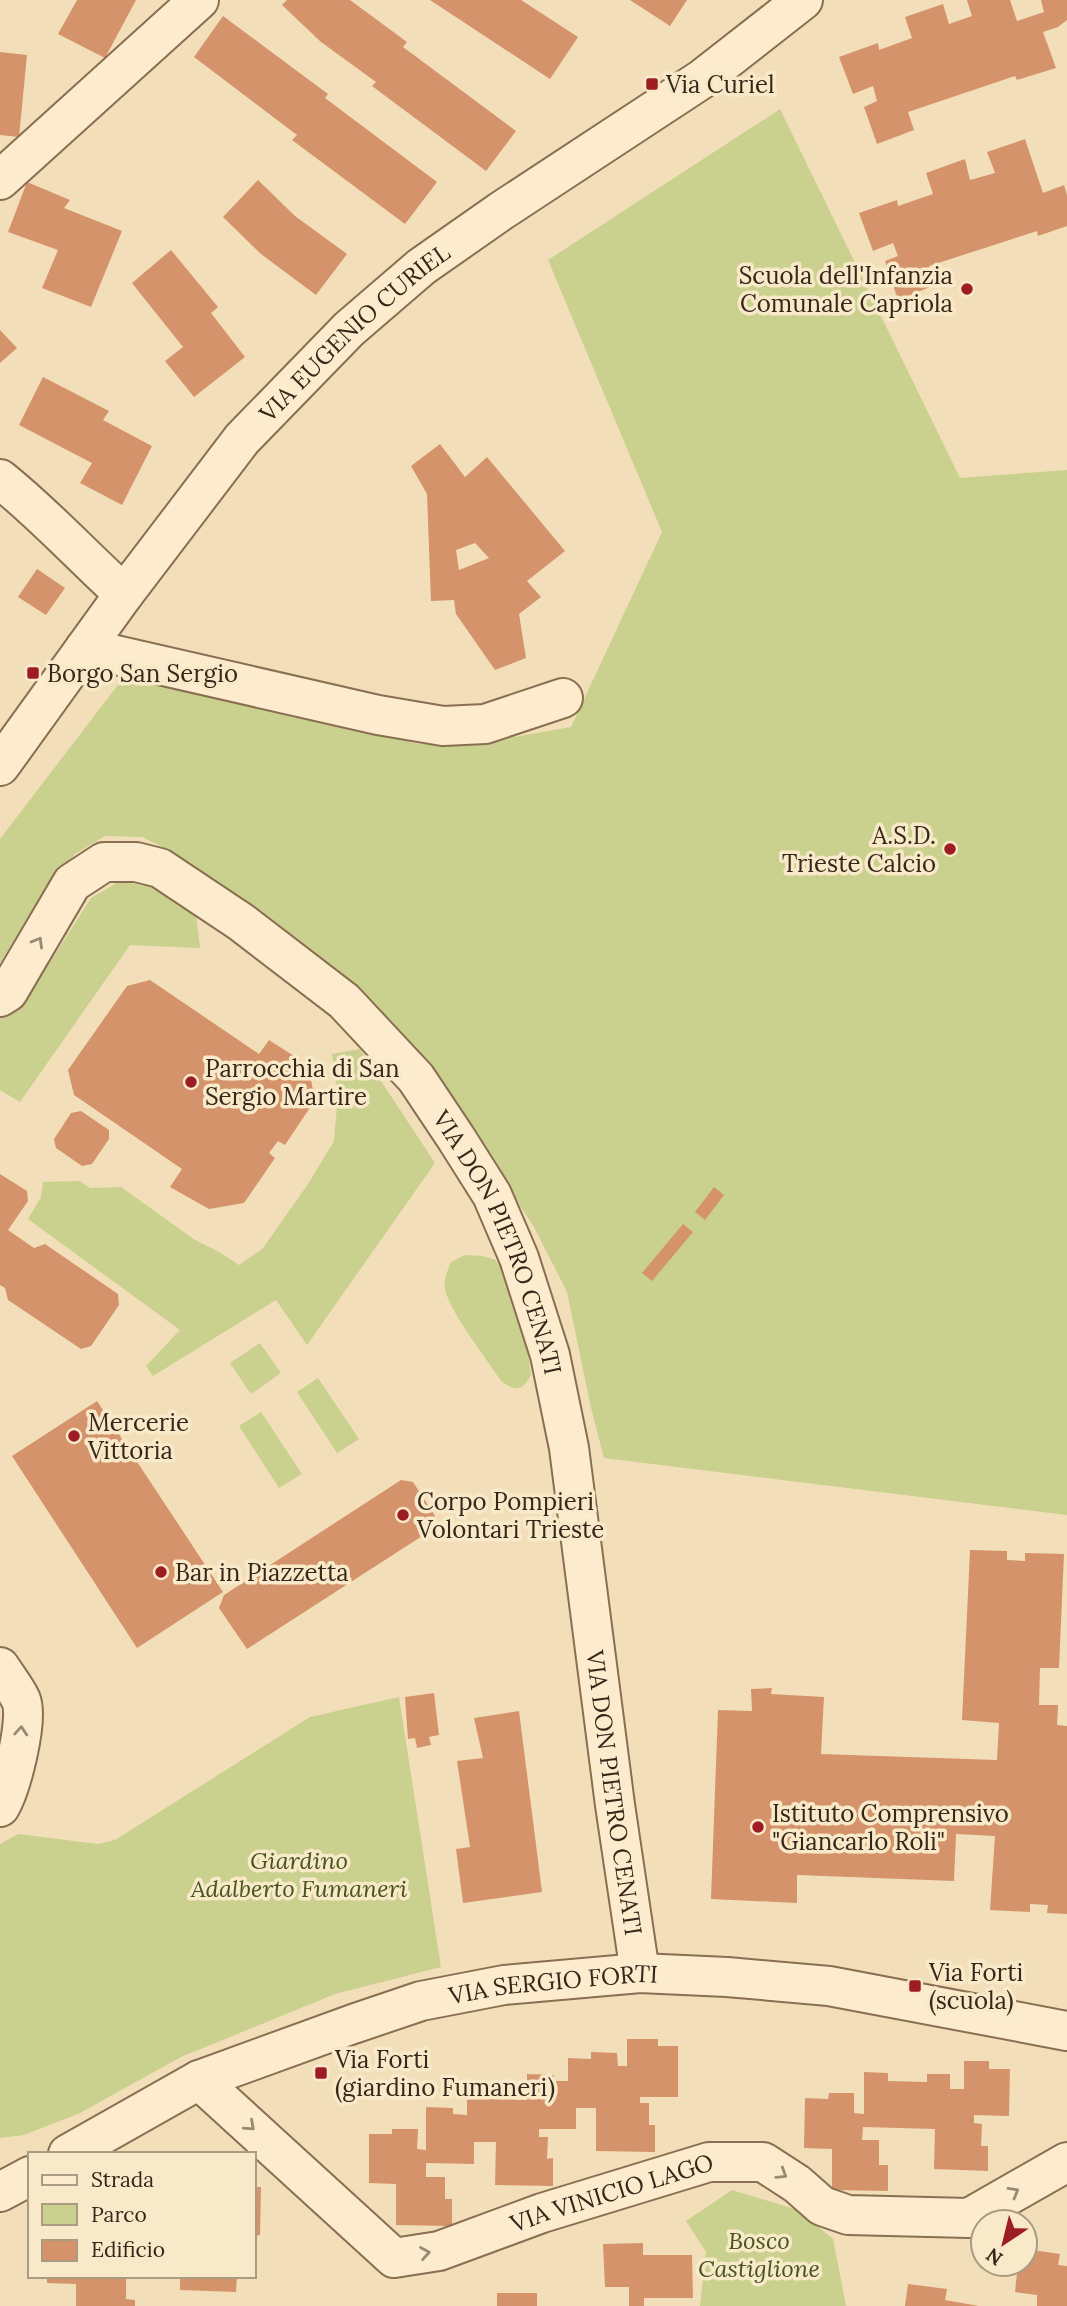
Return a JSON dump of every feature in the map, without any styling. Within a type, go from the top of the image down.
[{"type":"street","points":[[0,180],[198,0]]},
{"type":"street","name":"VIA EUGENIO CURIEL","points":[[5,753],[242,439],[349,329],[421,268],[501,211],[702,79],[797,2]]},
{"type":"street","points":[[0,479],[30,503],[78,553],[124,594]]},
{"type":"street","points":[[85,648],[378,715],[443,726],[485,724],[563,698]]},
{"type":"street","name":"VIA DON PIETRO CENATI","points":[[0,997],[8,992],[72,883],[104,862],[136,862],[160,868],[241,922],[344,1001],[416,1078],[492,1195],[519,1258],[550,1355],[569,1448],[615,1805],[640,1973]]},
{"type":"street","points":[[0,1667],[22,1702],[21,1738],[6,1797],[0,1807]]},
{"type":"street","name":"VIA SERGIO FORTI","points":[[72,2152],[199,2080],[421,2001],[504,1985],[640,1973],[727,1977],[829,1986],[1067,2031]]},
{"type":"street","name":"VIA VINICIO LAGO","points":[[199,2080],[394,2258],[439,2251],[542,2213],[709,2162],[764,2162],[797,2184],[822,2206],[848,2215],[969,2218],[1067,2162]]},
{"type":"green space","points":[[780,109],[960,478],[1067,470],[1067,1515],[604,1458],[567,1292],[534,1227],[457,1110],[221,888],[175,853],[142,837],[105,836],[75,854],[45,888],[0,964],[0,839],[127,673],[419,744],[486,742],[571,727],[662,532],[548,260]]},
{"type":"green space","points":[[120,881],[156,888],[196,914],[200,948],[130,945],[20,1102],[0,1090],[0,1018],[21,1008],[91,898]]},
{"type":"green space","points":[[360,1049],[435,1163],[307,1345],[276,1300],[153,1376],[146,1366],[180,1330],[28,1219],[41,1197],[43,1182],[80,1181],[90,1188],[121,1187],[195,1240],[239,1265],[263,1248],[308,1184],[334,1141],[338,1095],[332,1054]]},
{"type":"green space","points":[[465,1255],[496,1260],[520,1297],[531,1375],[522,1387],[511,1387],[501,1381],[450,1302],[445,1289],[447,1273],[451,1262]]},
{"type":"green space","points":[[260,1343],[281,1373],[251,1394],[230,1363]]},
{"type":"green space","points":[[318,1378],[359,1439],[337,1453],[297,1392]]},
{"type":"green space","points":[[261,1412],[302,1474],[279,1488],[239,1426]]},
{"type":"green space","name":"Giardino Adalberto Fumaneri","points":[[399,1697],[441,1967],[335,1994],[181,2057],[80,2113],[24,2135],[0,2138],[0,1844],[18,1834],[98,1844],[115,1840],[310,1717]]},
{"type":"green space","name":"Bosco Castiglione","points":[[732,2190],[798,2210],[833,2239],[846,2306],[700,2306],[706,2252],[686,2221]]},
{"type":"building","points":[[77,0],[136,0],[105,58],[58,34]]},
{"type":"building","points":[[287,0],[350,0],[407,42],[403,47],[516,131],[486,171],[372,86],[376,82],[321,42],[282,5]]},
{"type":"building","points":[[430,0],[521,0],[578,37],[550,79]]},
{"type":"building","points":[[630,0],[687,0],[670,26]]},
{"type":"building","points":[[967,0],[1010,0],[1017,21],[1044,12],[1041,0],[1067,0],[1067,20],[1058,27],[1043,32],[1056,68],[1017,80],[1015,76],[908,112],[914,130],[877,144],[864,107],[877,101],[873,86],[853,94],[839,57],[878,43],[879,50],[912,38],[905,17],[943,4],[949,24],[972,16]]},
{"type":"building","points":[[223,16],[328,94],[325,98],[437,182],[405,224],[292,140],[297,135],[194,57]]},
{"type":"building","points":[[0,52],[27,55],[19,137],[0,135]]},
{"type":"building","points":[[1025,139],[1043,193],[1064,185],[1067,195],[1067,226],[1038,236],[1037,231],[929,266],[935,285],[898,300],[885,261],[898,256],[893,243],[873,251],[859,213],[897,200],[898,206],[933,194],[926,173],[965,159],[970,180],[995,173],[987,152]]},
{"type":"building","points":[[258,180],[295,216],[347,254],[316,295],[261,254],[223,217]]},
{"type":"building","points":[[27,182],[70,200],[64,208],[122,231],[91,307],[42,288],[58,250],[8,232]]},
{"type":"building","points":[[171,250],[218,307],[211,313],[245,357],[194,397],[165,361],[183,347],[132,283]]},
{"type":"building","points":[[0,330],[17,348],[0,363]]},
{"type":"building","points":[[43,377],[109,411],[103,420],[152,446],[122,505],[80,483],[92,463],[19,425]]},
{"type":"building","points":[[440,444],[465,477],[487,457],[565,551],[527,581],[541,597],[519,614],[526,658],[495,670],[456,614],[454,600],[431,601],[427,494],[411,466]],"holes":[[[475,543],[489,558],[459,570],[456,550]]]},
{"type":"building","points":[[37,569],[65,588],[46,615],[18,597]]},
{"type":"building","name":"Parrocchia di San Sergio Martire","points":[[150,980],[259,1054],[269,1040],[308,1065],[315,1100],[285,1145],[278,1141],[269,1153],[275,1158],[244,1203],[209,1209],[170,1187],[182,1169],[74,1095],[68,1070],[127,986]]},
{"type":"building","points":[[81,1111],[109,1130],[109,1139],[92,1164],[82,1166],[56,1148],[54,1139],[71,1113]]},
{"type":"building","points":[[0,1174],[27,1191],[28,1201],[8,1230],[34,1248],[45,1244],[118,1294],[119,1305],[91,1346],[81,1349],[8,1300],[5,1288],[0,1285]]},
{"type":"building","points":[[714,1187],[724,1195],[705,1220],[695,1212]]},
{"type":"building","points":[[683,1224],[693,1232],[652,1281],[642,1273]]},
{"type":"building","points":[[97,1401],[223,1592],[137,1648],[12,1456]]},
{"type":"building","points":[[401,1480],[413,1482],[435,1516],[433,1529],[247,1649],[219,1608],[224,1595]]},
{"type":"building","points":[[970,1550],[1007,1551],[1007,1560],[1025,1561],[1025,1553],[1064,1554],[1059,1668],[1040,1668],[1039,1705],[1058,1705],[1057,1725],[1067,1726],[1067,1914],[1047,1913],[1048,1905],[1030,1904],[1030,1912],[990,1910],[995,1836],[956,1834],[954,1881],[797,1875],[797,1903],[711,1899],[718,1710],[752,1711],[751,1689],[772,1688],[771,1694],[824,1697],[821,1754],[997,1760],[999,1723],[962,1720]]},
{"type":"building","points":[[434,1693],[439,1735],[429,1737],[431,1745],[417,1748],[415,1738],[408,1739],[405,1697]]},
{"type":"building","points":[[519,1711],[542,1892],[463,1903],[456,1849],[470,1847],[457,1761],[483,1758],[474,1718]]},
{"type":"building","points":[[627,2039],[658,2039],[658,2046],[678,2046],[678,2097],[640,2097],[640,2103],[649,2103],[649,2125],[655,2125],[655,2152],[596,2151],[596,2108],[576,2108],[576,2129],[539,2129],[539,2137],[548,2137],[547,2159],[553,2158],[553,2186],[495,2185],[496,2142],[474,2142],[474,2164],[426,2163],[426,2177],[445,2177],[445,2199],[452,2199],[452,2226],[396,2225],[396,2184],[369,2183],[369,2134],[392,2134],[392,2129],[418,2129],[417,2149],[426,2150],[426,2107],[453,2108],[453,2114],[467,2115],[467,2094],[490,2094],[490,2088],[516,2088],[516,2100],[527,2100],[527,2074],[554,2075],[554,2081],[568,2081],[568,2058],[591,2059],[591,2052],[617,2053],[618,2066],[627,2066]]},
{"type":"building","points":[[964,2061],[989,2061],[989,2069],[1010,2069],[1009,2116],[974,2115],[974,2123],[982,2124],[981,2146],[988,2146],[988,2171],[934,2169],[935,2129],[863,2127],[862,2140],[879,2140],[879,2165],[888,2165],[888,2191],[832,2190],[832,2149],[804,2148],[805,2098],[828,2099],[829,2093],[854,2093],[854,2113],[864,2114],[864,2072],[888,2073],[888,2081],[927,2082],[927,2074],[950,2074],[950,2089],[964,2089]]},
{"type":"building","points":[[256,2187],[261,2187],[260,2235],[256,2236]]},
{"type":"building","points":[[643,2243],[643,2255],[692,2255],[693,2298],[644,2298],[644,2306],[629,2306],[629,2287],[605,2287],[603,2244]]},
{"type":"building","points":[[1039,2251],[1060,2254],[1058,2265],[1067,2266],[1067,2306],[1037,2306],[1037,2295],[1015,2292],[1016,2278],[1039,2278]]},
{"type":"building","points":[[47,2278],[126,2278],[126,2299],[135,2300],[135,2306],[76,2306],[76,2284],[47,2283]]},
{"type":"building","points":[[180,2278],[237,2278],[236,2292],[180,2290]]},
{"type":"building","points":[[908,2284],[947,2289],[945,2300],[979,2306],[905,2306]]},
{"type":"building","points":[[497,2293],[537,2293],[537,2306],[497,2306]]},
{"type":"place","name":"Via Curiel","points":[[652,84]]},
{"type":"place","name":"Scuola dell'Infanzia Comunale Capriola","points":[[967,289]]},
{"type":"place","name":"Borgo San Sergio","points":[[33,673]]},
{"type":"place","name":"A.S.D. Trieste Calcio","points":[[950,849]]},
{"type":"place","name":"Parrocchia di San Sergio Martire","points":[[191,1082]]},
{"type":"place","name":"Mercerie Vittoria","points":[[74,1436]]},
{"type":"place","name":"Corpo Pompieri Volontari Trieste","points":[[403,1515]]},
{"type":"place","name":"Bar in Piazzetta","points":[[161,1572]]},
{"type":"place","name":"Istituto Comprensivo \"Giancarlo Roli\"","points":[[758,1827]]},
{"type":"place","name":"Via Forti (scuola)","points":[[915,1986]]},
{"type":"place","name":"Via Forti (giardino Fumaneri)","points":[[321,2073]]}]
